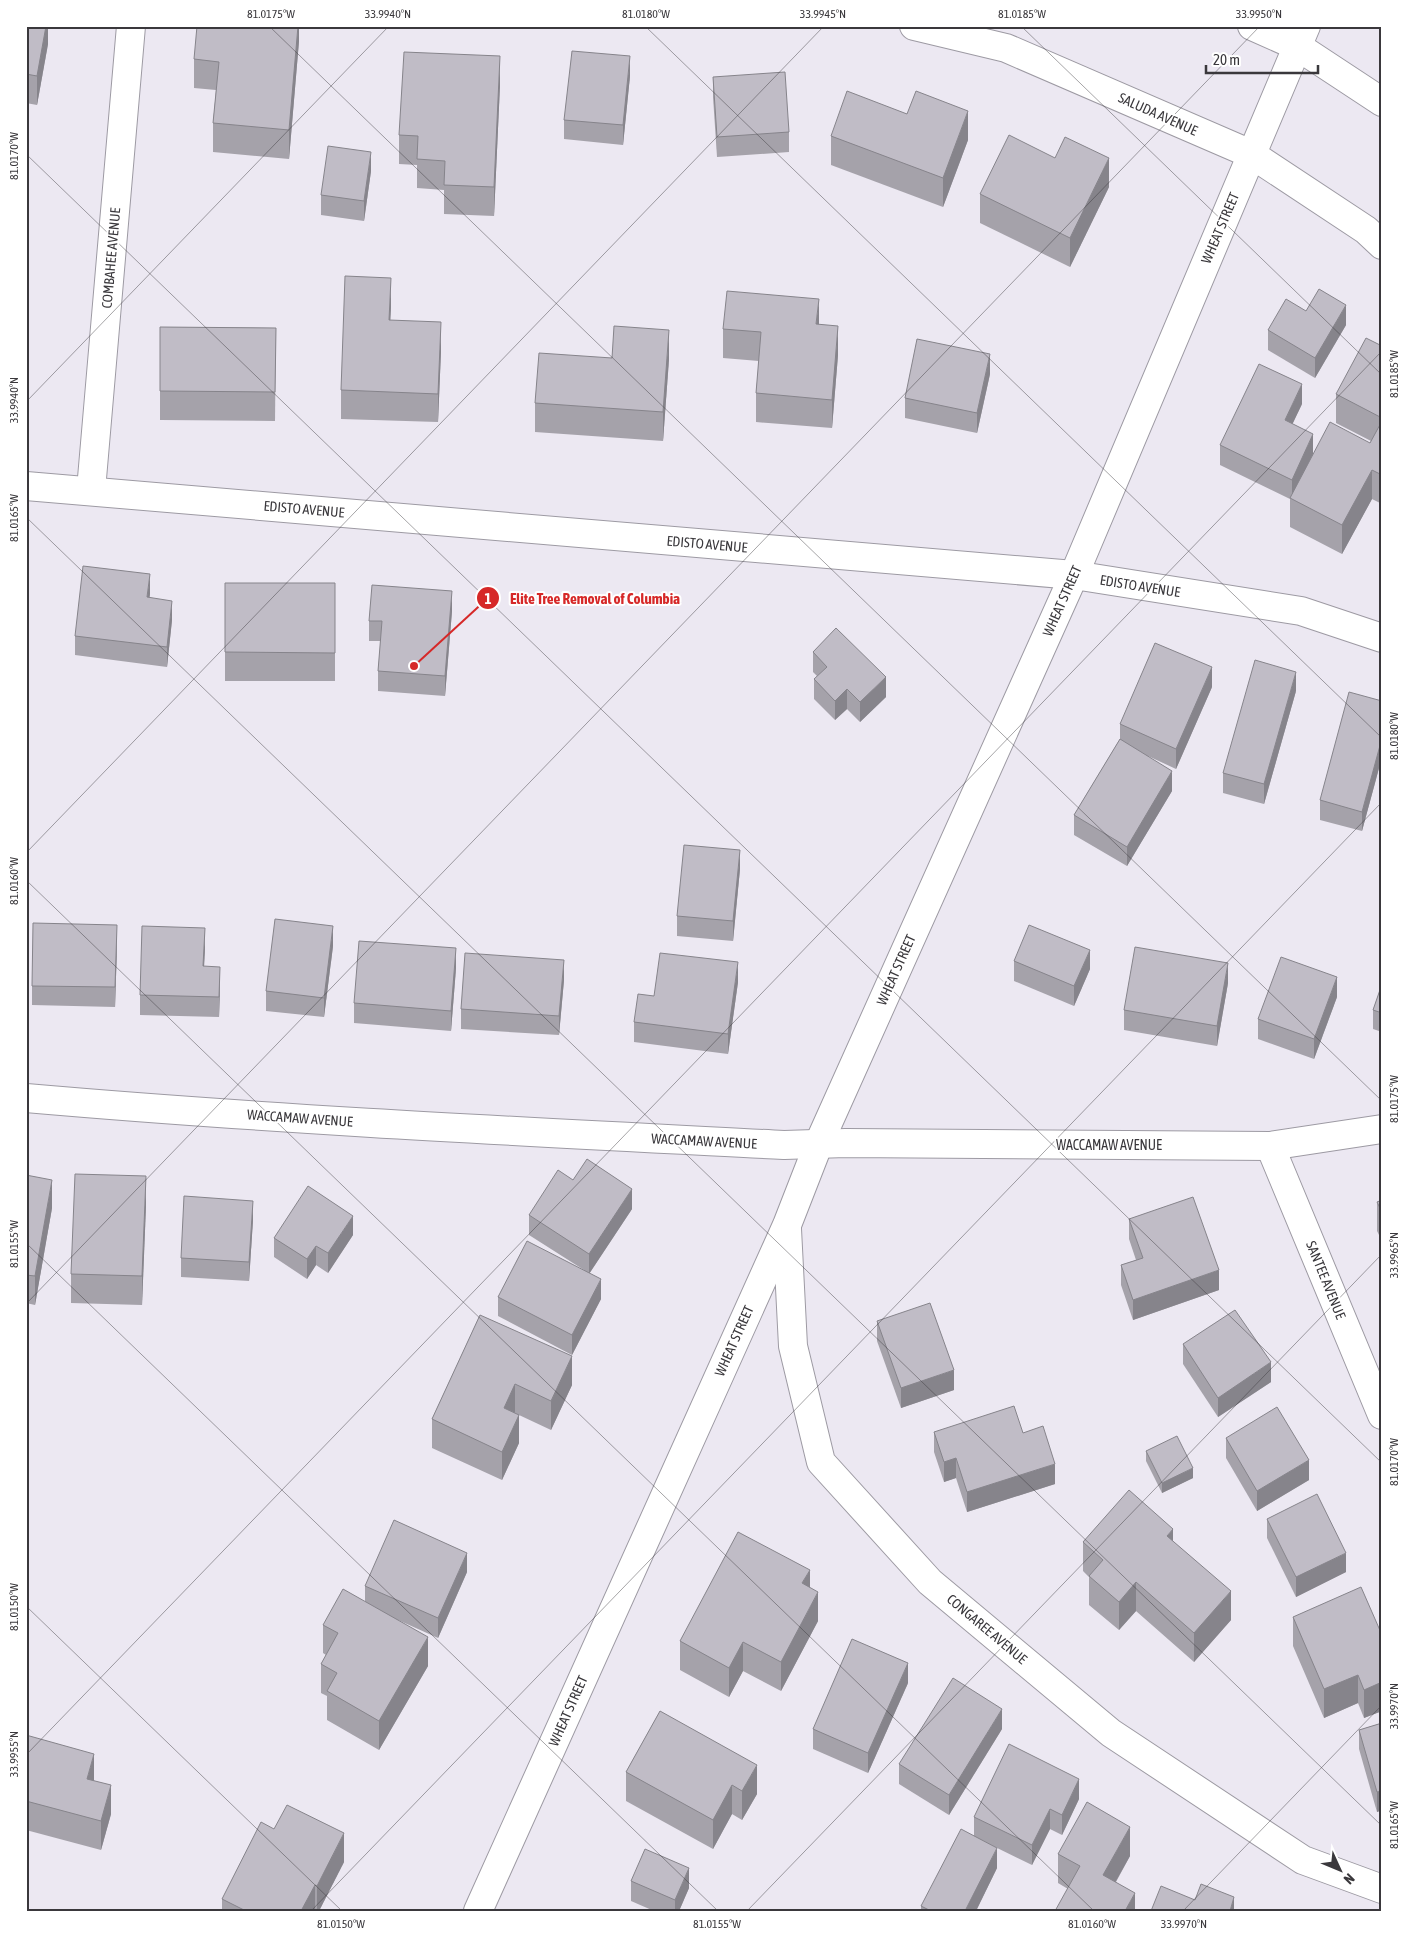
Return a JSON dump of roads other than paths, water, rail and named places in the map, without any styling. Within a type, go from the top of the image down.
[{"type":"street","name":"COMBAHEE AVENUE","points":[[92,490],[131,26]]},
{"type":"street","name":"SALUDA AVENUE","points":[[914,26],[1006,48],[1251,154],[1366,230],[1382,245]]},
{"type":"street","points":[[1252,26],[1302,36],[1382,102]]},
{"type":"street","name":"WHEAT STREET","points":[[478,1911],[787,1225],[818,1143],[1074,575],[1302,36]]},
{"type":"street","name":"EDISTO AVENUE","points":[[26,486],[92,490],[1074,575],[1301,611],[1382,638]]},
{"type":"street","name":"WACCAMAW AVENUE","points":[[26,1098],[123,1107],[358,1122],[784,1145],[818,1143],[1270,1146],[1382,1129]]},
{"type":"street","name":"SANTEE AVENUE","points":[[1270,1146],[1382,1415]]},
{"type":"street","name":"CONGAREE AVENUE","points":[[787,1225],[793,1346],[821,1462],[930,1582],[1111,1733],[1303,1860],[1382,1889]]},
{"type":"place","name":"Elite Tree Removal of Columbia","points":[[414,666]]}]
